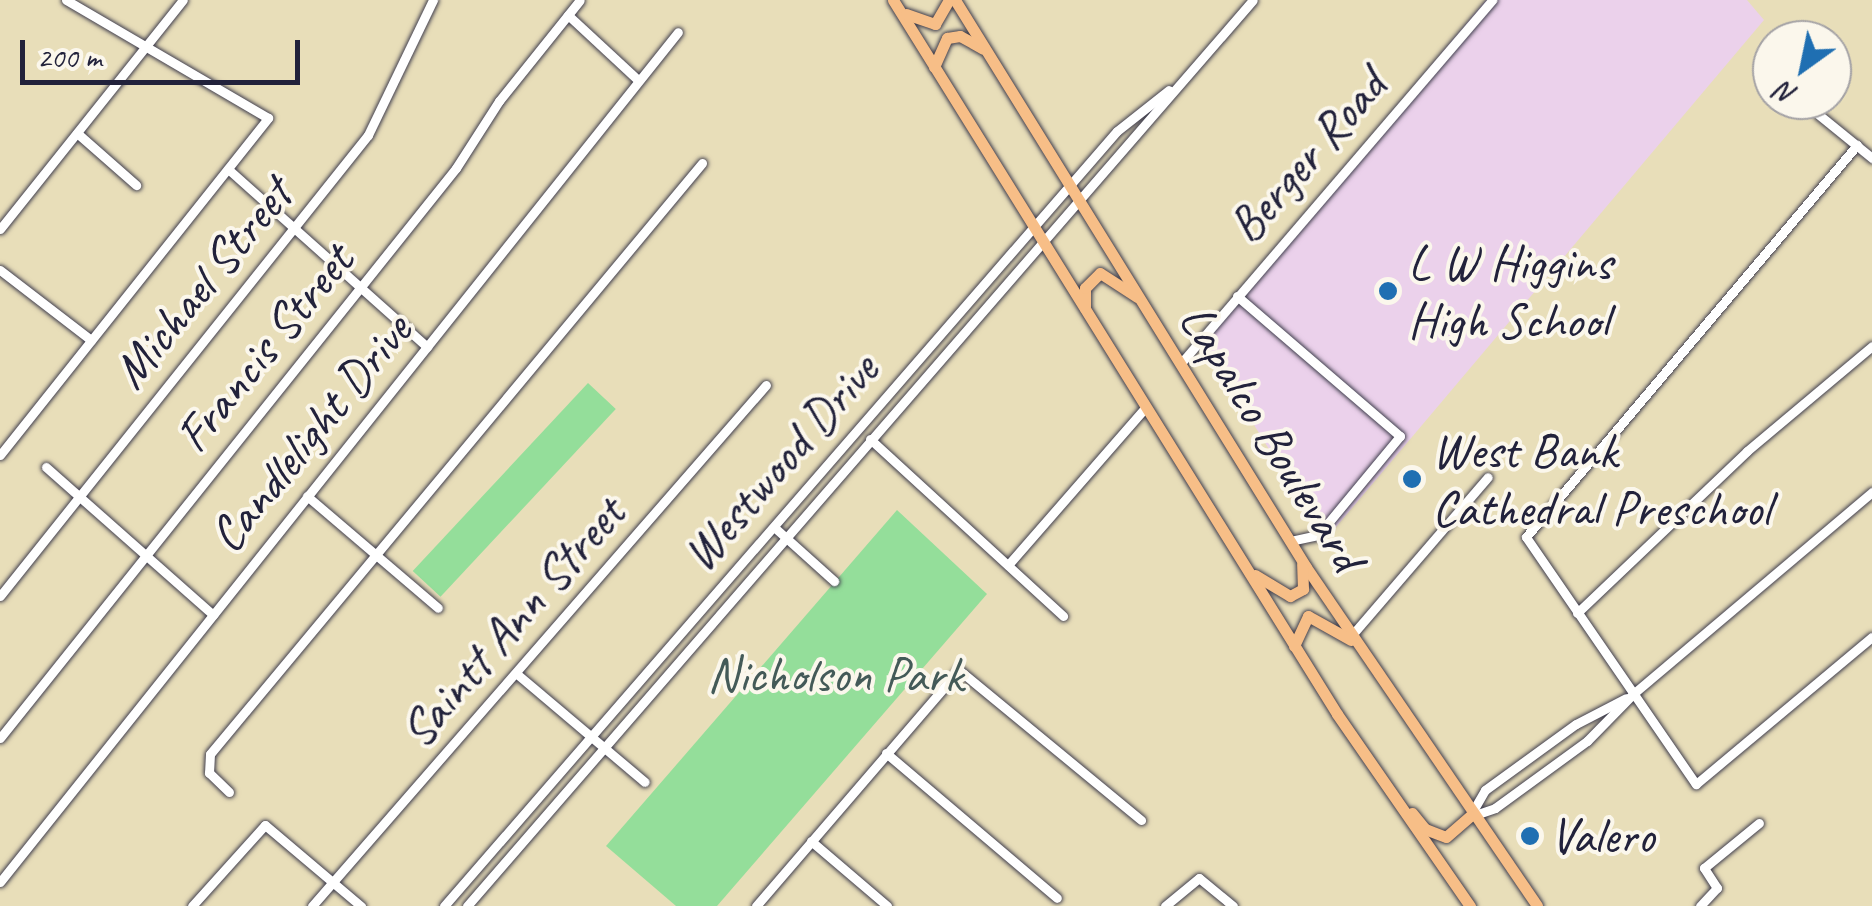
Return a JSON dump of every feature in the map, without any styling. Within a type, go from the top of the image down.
[{"type":"main road","points":[[896,4],[926,25],[944,16],[952,0]]},
{"type":"main road","name":"Lapalco Boulevard","points":[[952,0],[1182,362],[1290,541],[1470,816],[1537,906]]},
{"type":"main road","name":"Lapalco Boulevard","points":[[896,4],[1294,646],[1470,906]]},
{"type":"main road","points":[[934,67],[948,38],[960,36],[986,51]]},
{"type":"main road","points":[[1084,308],[1084,288],[1100,273],[1144,302]]},
{"type":"main road","points":[[1247,570],[1290,596],[1303,588],[1302,559]]},
{"type":"main road","points":[[1294,646],[1308,616],[1355,640]]},
{"type":"main road","points":[[1374,768],[1432,833],[1451,836],[1470,816]]},
{"type":"street","points":[[0,454],[268,118],[66,0]]},
{"type":"street","points":[[0,229],[183,0]]},
{"type":"street","name":"Michael Street","points":[[0,596],[382,114],[412,36],[433,0]]},
{"type":"street","name":"Francis Street","points":[[0,738],[360,288],[580,0]]},
{"type":"street","name":"Westwood Drive","points":[[467,906],[1253,0]]},
{"type":"street","name":"Berger Road","points":[[1182,362],[1492,0]]},
{"type":"street","points":[[568,15],[638,80]]},
{"type":"street","name":"Candlelight Drive","points":[[0,882],[678,32]]},
{"type":"street","name":"Westwood Drive","points":[[444,906],[1123,124],[1183,80]]},
{"type":"street","points":[[1826,120],[1872,158]]},
{"type":"street","points":[[77,134],[136,185]]},
{"type":"street","points":[[1857,145],[1526,537],[1696,784],[1872,637]]},
{"type":"street","points":[[229,792],[209,773],[210,754],[702,163]]},
{"type":"street","points":[[228,169],[427,347]]},
{"type":"street","points":[[0,270],[91,340]]},
{"type":"street","points":[[1237,296],[1400,436],[1318,535],[1290,541]]},
{"type":"street","points":[[1577,613],[1748,451],[1872,346]]},
{"type":"street","name":"Saintt Ann Street","points":[[312,906],[766,385]]},
{"type":"street","points":[[1008,566],[1146,407]]},
{"type":"street","points":[[870,440],[1063,616]]},
{"type":"street","points":[[46,466],[212,616]]},
{"type":"street","points":[[1355,640],[1488,476]]},
{"type":"street","points":[[1470,816],[1495,808],[1588,741],[1633,694],[1872,492]]},
{"type":"street","points":[[307,496],[438,608]]},
{"type":"street","points":[[774,528],[834,581]]},
{"type":"street","points":[[756,906],[959,670],[1141,820]]},
{"type":"street","points":[[517,674],[645,782]]},
{"type":"street","points":[[1470,816],[1485,790],[1576,724],[1633,694]]},
{"type":"street","points":[[886,753],[1056,898]]},
{"type":"street","points":[[1700,906],[1716,888],[1704,868],[1759,823]]},
{"type":"street","points":[[192,906],[265,825],[361,906]]},
{"type":"street","points":[[811,841],[887,906]]},
{"type":"street","points":[[1165,906],[1198,878],[1232,906]]},
{"type":"shaded area","name":"L W Higgins High School","points":[[1486,0],[1747,0],[1764,20],[1752,20],[1752,34],[1325,540],[1201,339]]},
{"type":"green space","points":[[588,383],[616,409],[441,597],[413,571]]},
{"type":"green space","name":"Nicholson Park","points":[[897,510],[987,594],[717,906],[676,906],[606,846]]},
{"type":"place","name":"L W Higgins High School","points":[[1388,291]]},
{"type":"place","name":"West Bank Cathedral Preschool","points":[[1412,479]]},
{"type":"place","name":"Valero","points":[[1530,836]]}]
